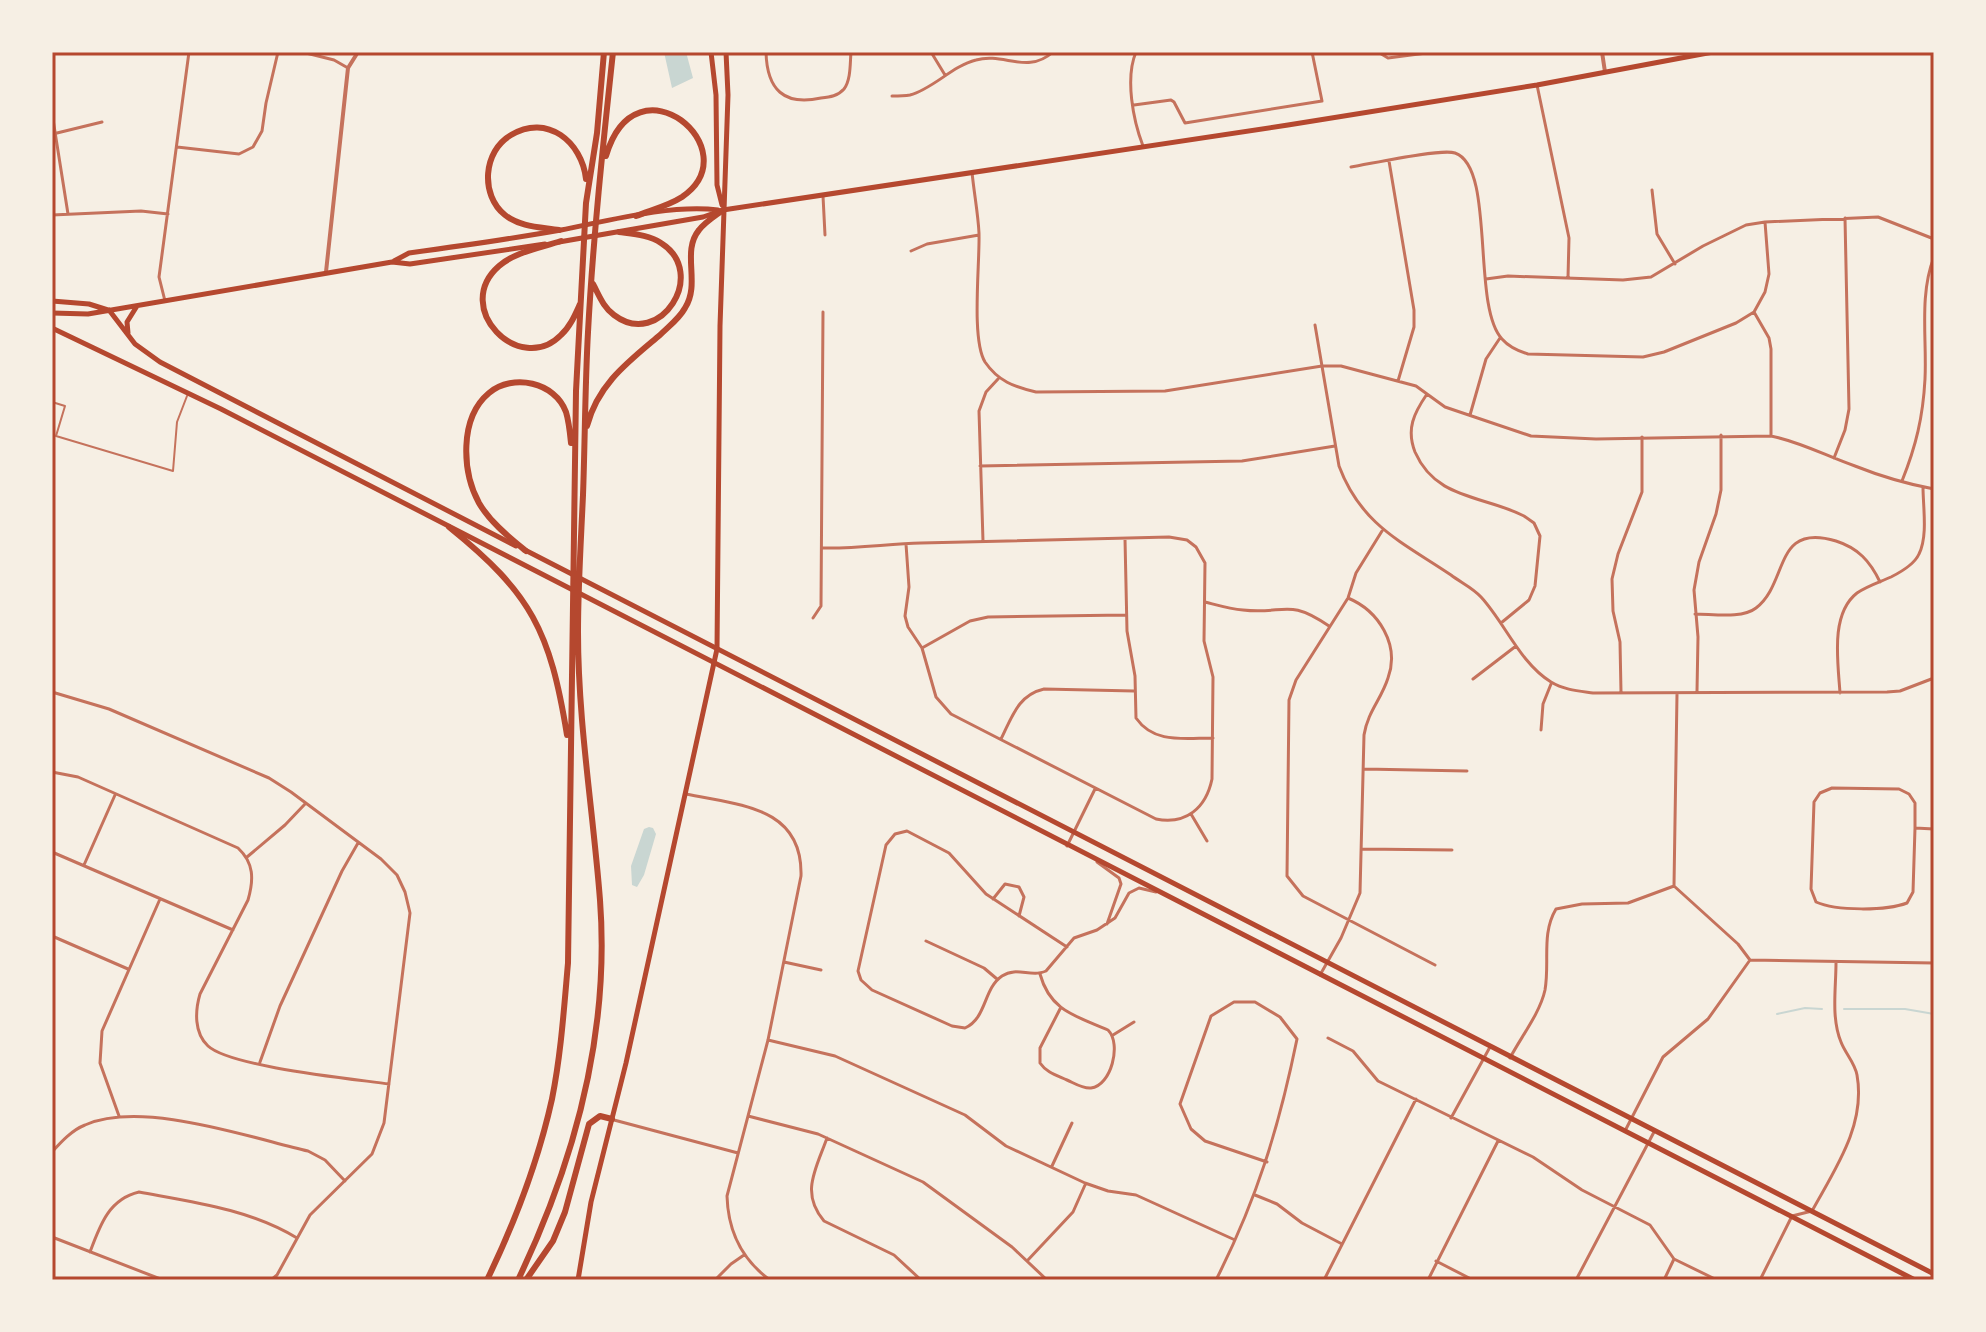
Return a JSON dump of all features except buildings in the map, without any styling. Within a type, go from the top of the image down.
[{"type":"highway","points":[[487,1280],[523,1198],[539,1149],[559,1059],[568,963],[574,466],[583,259],[586,203],[597,133],[604,52]]},
{"type":"highway","points":[[518,1280],[565,1168],[588,1080],[597,1023],[601,967],[600,902],[581,723],[578,633],[593,258],[613,52]]},
{"type":"highway","points":[[601,171],[612,137],[636,115],[666,112],[681,118],[691,128],[699,140],[702,153],[701,169],[695,183],[681,198],[636,216]]},
{"type":"highway","points":[[559,230],[516,222],[497,208],[488,183],[488,168],[500,143],[522,130],[557,131],[571,141],[580,153],[588,189]]},
{"type":"highway","points":[[585,437],[595,401],[607,382],[685,309],[693,288],[691,246],[694,237],[700,227],[723,210]]},
{"type":"highway","points":[[592,282],[612,314],[627,322],[656,320],[676,301],[681,284],[680,270],[668,247],[648,237],[619,232]]},
{"type":"highway","points":[[561,241],[515,256],[498,267],[486,283],[483,306],[486,318],[500,337],[531,348],[559,338],[582,301]]},
{"type":"highway","points":[[526,551],[488,516],[478,501],[469,476],[467,442],[480,403],[489,393],[509,384],[537,384],[548,390],[566,412],[574,466]]},
{"type":"highway","points":[[449,527],[505,576],[536,621],[553,660],[570,753]]},
{"type":"highway","points":[[526,1280],[553,1241],[565,1212],[589,1124],[600,1116],[612,1119]]},
{"type":"main road","points":[[711,52],[716,95],[717,185],[723,210]]},
{"type":"main road","points":[[578,1280],[591,1202],[717,649],[723,210],[728,95],[726,52]]},
{"type":"main road","points":[[52,313],[88,314],[326,272],[392,262],[410,264],[619,232],[703,217],[723,210],[1537,85],[1713,52]]},
{"type":"main road","points":[[392,262],[409,253],[636,216],[701,207],[723,210]]},
{"type":"main road","points":[[52,301],[89,304],[109,310],[144,352],[174,371],[1934,1274]]},
{"type":"main road","points":[[129,337],[127,322],[138,305]]},
{"type":"main road","points":[[52,328],[189,393],[1915,1280]]},
{"type":"street","points":[[165,301],[159,277],[189,52]]},
{"type":"street","points":[[177,147],[239,154],[253,147],[262,131],[278,52]]},
{"type":"street","points":[[302,52],[334,60],[348,68]]},
{"type":"street","points":[[326,272],[348,68],[358,52]]},
{"type":"street","points":[[766,52],[769,79],[786,96],[800,102],[833,96],[844,89],[851,52]]},
{"type":"street","points":[[931,52],[945,75]]},
{"type":"street","points":[[892,96],[912,95],[975,60],[990,58],[1027,63],[1043,61],[1053,52]]},
{"type":"street","points":[[1136,52],[1131,71],[1134,105],[1143,146]]},
{"type":"street","points":[[1134,105],[1171,100],[1185,123],[1322,101],[1312,52]]},
{"type":"street","points":[[1378,52],[1388,58],[1434,52]]},
{"type":"street","points":[[1602,52],[1605,72]]},
{"type":"street","points":[[1537,85],[1569,238],[1568,278]]},
{"type":"street","points":[[52,113],[68,214]]},
{"type":"street","points":[[57,133],[102,122]]},
{"type":"street","points":[[1351,167],[1440,152],[1455,153],[1466,161],[1473,172],[1481,213],[1481,242],[1493,321],[1500,338],[1515,350],[1528,354],[1643,357],[1699,339],[1754,312],[1765,292],[1769,274],[1765,222]]},
{"type":"street","points":[[1389,161],[1414,310],[1414,327],[1398,381]]},
{"type":"street","points":[[972,172],[979,235],[978,338],[983,359],[998,378],[1016,388],[1036,392],[1165,391],[1322,366],[1341,366],[1416,386],[1445,407],[1531,436],[1559,439],[1771,436],[1793,440],[1902,482],[1934,489]]},
{"type":"street","points":[[1652,190],[1657,234],[1675,264]]},
{"type":"street","points":[[823,196],[825,235]]},
{"type":"street","points":[[52,215],[141,211],[168,214]]},
{"type":"street","points":[[1486,279],[1508,276],[1639,280],[1651,277],[1746,225],[1765,222],[1878,217],[1934,239]]},
{"type":"street","points":[[1834,458],[1849,409],[1845,218]]},
{"type":"street","points":[[911,251],[927,244],[979,235]]},
{"type":"street","points":[[1902,482],[1921,428],[1925,378],[1925,295],[1927,275],[1934,257]]},
{"type":"street","points":[[813,618],[821,606],[823,312]]},
{"type":"street","points":[[1754,312],[1769,338],[1771,349],[1771,436]]},
{"type":"street","points":[[1315,325],[1335,446],[1346,484],[1362,510],[1383,530],[1479,595],[1516,646],[1538,672],[1552,682],[1593,693],[1840,693],[1900,691],[1934,678]]},
{"type":"street","points":[[1470,417],[1486,359],[1500,338]]},
{"type":"street","points":[[983,541],[979,411],[986,392],[998,378]]},
{"type":"street","points":[[1925,378],[1934,378]]},
{"type":"street","points":[[1427,394],[1411,424],[1411,438],[1424,469],[1439,484],[1524,516],[1534,523],[1540,536],[1535,586],[1529,600],[1501,623]]},
{"type":"street","points":[[1697,691],[1698,637],[1694,590],[1699,562],[1721,490],[1721,435]]},
{"type":"street","points":[[1621,692],[1620,642],[1613,611],[1612,579],[1618,554],[1642,492],[1642,437]]},
{"type":"street","points":[[980,466],[1242,461],[1335,446]]},
{"type":"street","points":[[1840,693],[1839,641],[1841,619],[1847,603],[1859,592],[1910,565],[1920,553],[1924,531],[1923,487]]},
{"type":"street","points":[[1383,530],[1356,573],[1348,598],[1296,680],[1289,700],[1287,876],[1303,896],[1435,965]]},
{"type":"street","points":[[1695,614],[1747,613],[1759,607],[1786,554],[1799,539],[1817,537],[1838,541],[1859,552],[1872,565],[1880,582]]},
{"type":"street","points":[[822,548],[906,544],[983,541],[1125,538],[1179,538],[1196,547],[1205,563],[1204,641],[1213,677],[1210,791],[1200,807],[1177,820],[1156,819],[951,714],[936,697],[922,648],[912,635],[905,616],[909,587],[906,544]]},
{"type":"street","points":[[1125,538],[1126,615],[1136,718],[1151,734],[1162,737],[1213,738]]},
{"type":"street","points":[[1320,975],[1360,893],[1366,719],[1388,680],[1391,653],[1386,633],[1374,614],[1348,598]]},
{"type":"street","points":[[1205,602],[1244,610],[1292,607],[1311,613],[1329,626]]},
{"type":"street","points":[[922,648],[970,621],[988,617],[1126,615]]},
{"type":"street","points":[[1473,679],[1516,646]]},
{"type":"street","points":[[1541,730],[1543,704],[1552,682]]},
{"type":"street","points":[[1001,739],[1022,698],[1032,692],[1044,689],[1135,691]]},
{"type":"street","points":[[52,692],[99,705],[269,778],[381,859],[397,875],[405,892],[410,913],[384,1123],[372,1154],[310,1215],[277,1275],[271,1280]]},
{"type":"street","points":[[1677,692],[1674,886],[1738,944],[1750,960]]},
{"type":"street","points":[[1364,769],[1467,771]]},
{"type":"street","points":[[52,772],[78,777],[238,848],[247,857],[253,885],[248,900],[200,994],[195,1010],[198,1029],[208,1046],[223,1054],[283,1069],[389,1084]]},
{"type":"street","points":[[1832,788],[1899,789],[1909,794],[1915,803],[1915,828],[1913,892],[1907,903],[1895,908],[1827,907],[1816,902],[1811,889],[1814,802],[1820,793],[1832,788]]},
{"type":"street","points":[[1067,846],[1095,789]]},
{"type":"street","points":[[686,794],[763,812],[787,830],[797,845],[801,859],[801,876],[768,1040],[727,1196],[733,1236],[744,1255],[770,1280]]},
{"type":"street","points":[[84,865],[115,795]]},
{"type":"street","points":[[247,857],[305,804]]},
{"type":"street","points":[[1191,814],[1207,841]]},
{"type":"street","points":[[1915,828],[1934,829]]},
{"type":"street","points":[[1067,947],[979,889],[949,853],[912,833],[901,831],[886,845],[858,971],[861,980],[872,990],[959,1028],[970,1025],[978,1018],[997,979],[1011,971],[1040,974],[1050,968],[1080,935],[1115,918],[1133,890],[1139,888],[1161,894]]},
{"type":"street","points":[[260,1063],[280,1006],[358,843]]},
{"type":"street","points":[[1362,849],[1452,850]]},
{"type":"street","points":[[52,852],[233,930]]},
{"type":"street","points":[[1093,859],[1119,878],[1121,884],[1107,924]]},
{"type":"street","points":[[993,899],[1005,884],[1019,887],[1024,897],[1019,916]]},
{"type":"street","points":[[1510,1058],[1542,998],[1548,921],[1556,909],[1582,904],[1628,903],[1674,886]]},
{"type":"street","points":[[119,1116],[100,1063],[102,1031],[160,899]]},
{"type":"street","points":[[52,936],[128,969]]},
{"type":"street","points":[[926,941],[984,968],[997,979]]},
{"type":"street","points":[[1750,960],[1934,963]]},
{"type":"street","points":[[1626,1130],[1663,1057],[1708,1019],[1750,960]]},
{"type":"street","points":[[784,962],[821,970]]},
{"type":"street","points":[[1760,1280],[1792,1216],[1812,1211],[1844,1152],[1859,1111],[1857,1070],[1840,1041],[1835,1021],[1836,963]]},
{"type":"street","points":[[1040,974],[1044,987],[1060,1009],[1113,1035],[1115,1052],[1105,1079],[1097,1086],[1085,1088],[1047,1071],[1040,1063],[1038,1053],[1060,1009]]},
{"type":"street","points":[[1216,1280],[1267,1162],[1297,1039],[1280,1017],[1255,1002],[1234,1002],[1211,1016],[1180,1104],[1191,1129],[1205,1141],[1267,1162]]},
{"type":"street","points":[[1113,1035],[1134,1022]]},
{"type":"street","points":[[1328,1038],[1353,1051],[1378,1081],[1533,1157],[1582,1190],[1650,1225],[1674,1259],[1717,1280]]},
{"type":"street","points":[[768,1040],[835,1056],[965,1115],[1006,1146],[1085,1183],[1108,1191],[1136,1195],[1235,1240]]},
{"type":"street","points":[[1451,1118],[1490,1047]]},
{"type":"street","points":[[1324,1280],[1416,1099]]},
{"type":"street","points":[[52,1152],[83,1125],[119,1116],[169,1119],[308,1151],[325,1160],[345,1181]]},
{"type":"street","points":[[748,1116],[804,1129],[923,1182],[989,1229],[1046,1280]]},
{"type":"street","points":[[612,1119],[738,1153]]},
{"type":"street","points":[[1052,1166],[1072,1123]]},
{"type":"street","points":[[1576,1280],[1654,1132]]},
{"type":"street","points":[[827,1138],[811,1184],[810,1200],[817,1214],[824,1221],[894,1255],[921,1280]]},
{"type":"street","points":[[1428,1280],[1499,1140]]},
{"type":"street","points":[[1027,1261],[1073,1212],[1085,1183]]},
{"type":"street","points":[[90,1252],[111,1207],[124,1195],[139,1192],[242,1213],[275,1225],[297,1238]]},
{"type":"street","points":[[1255,1195],[1277,1204],[1302,1223],[1342,1244]]},
{"type":"street","points":[[52,1237],[163,1280]]},
{"type":"street","points":[[715,1280],[744,1255]]},
{"type":"street","points":[[1664,1280],[1674,1259]]},
{"type":"street","points":[[1436,1261],[1473,1280]]},
{"type":"lane","points":[[52,402],[65,406],[56,436],[173,471],[177,422],[189,393]]},
{"type":"shaded area","points":[[664,52],[686,52],[693,78],[672,88]]},
{"type":"shaded area","points":[[649,827],[656,834],[644,875],[637,887],[632,885],[631,866],[644,829]]},
{"type":"waterway","points":[[1777,1014],[1805,1008],[1822,1009]]},
{"type":"waterway","points":[[1844,1009],[1905,1009],[1934,1014]]}]
